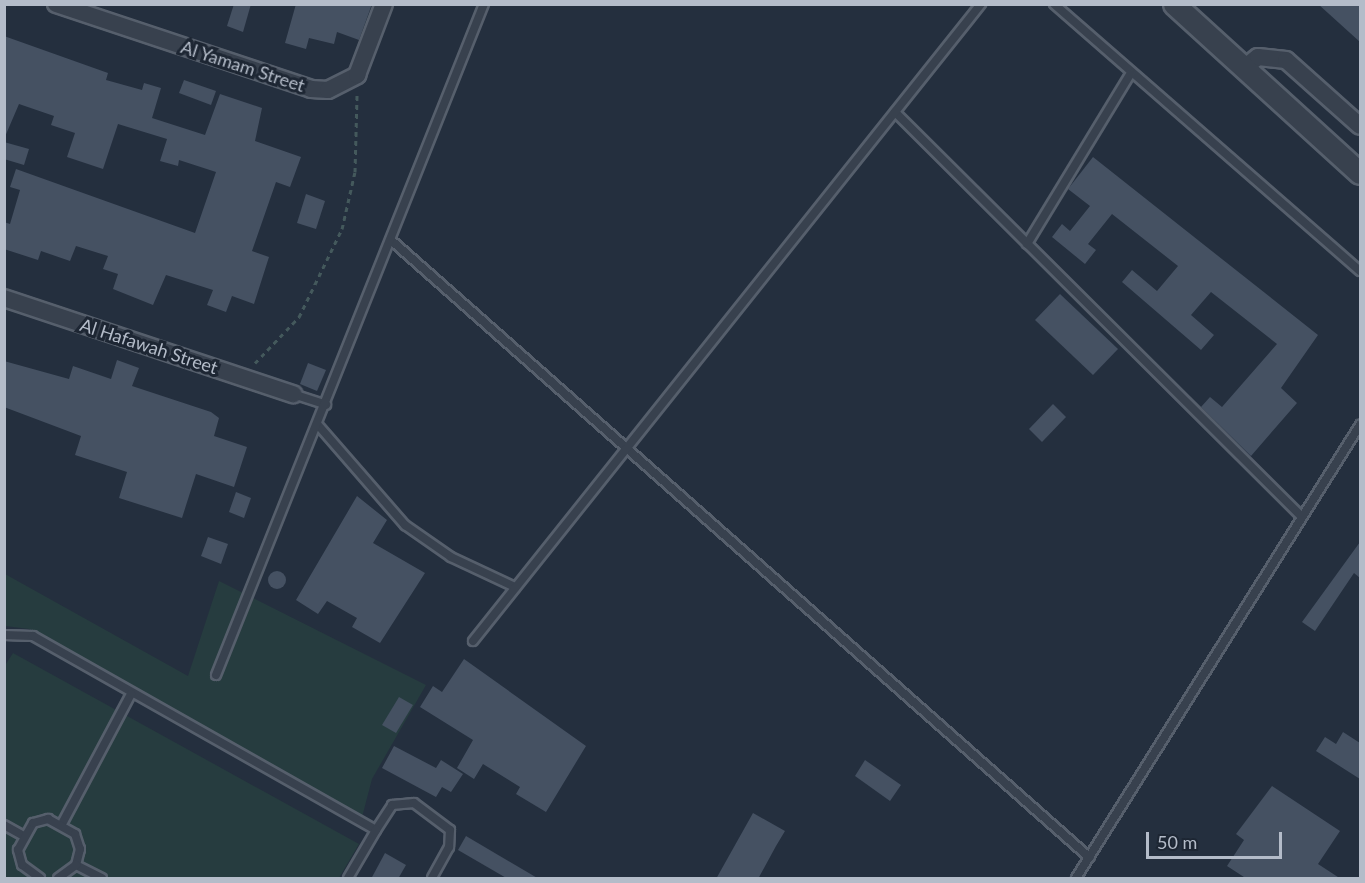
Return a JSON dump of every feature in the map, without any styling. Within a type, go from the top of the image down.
[{"type":"street","name":"Al Yamam Street","points":[[56,4],[311,89],[328,90],[357,75]]},
{"type":"street","points":[[357,75],[384,4]]},
{"type":"street","points":[[1182,7],[1243,69],[1360,173]]},
{"type":"street","points":[[1243,69],[1258,57],[1286,60],[1360,126]]},
{"type":"street","name":"Al Hafawah Street","points":[[4,298],[293,394]]},
{"type":"lane","points":[[216,675],[326,405],[484,4]]},
{"type":"lane","points":[[473,641],[624,447],[981,4]]},
{"type":"lane","points":[[1054,4],[1360,272]]},
{"type":"lane","points":[[1027,244],[1131,73]]},
{"type":"lane","points":[[895,112],[1302,518]]},
{"type":"lane","points":[[391,240],[1089,857]]},
{"type":"lane","points":[[293,394],[326,405]]},
{"type":"lane","points":[[318,425],[405,525],[452,556],[515,587]]},
{"type":"lane","points":[[1076,879],[1360,425]]},
{"type":"lane","points":[[4,635],[33,636],[131,694],[376,830]]},
{"type":"lane","points":[[63,822],[131,694]]},
{"type":"lane","points":[[348,879],[376,830],[399,801],[440,818],[451,839],[432,879]]},
{"type":"lane","points":[[22,834],[48,819],[63,822],[80,849],[76,865],[58,879]]},
{"type":"lane","points":[[4,825],[22,834]]},
{"type":"lane","points":[[22,834],[22,865],[35,878]]},
{"type":"lane","points":[[76,865],[102,879]]},
{"type":"path","points":[[240,376],[299,317],[342,229],[355,172],[357,75]]},
{"type":"green space","points":[[5,574],[188,676],[219,581],[426,685],[372,779],[361,821],[29,629],[5,626]]},
{"type":"green space","points":[[13,653],[359,844],[339,878],[5,878],[4,667]]},
{"type":"building","points":[[234,4],[251,4],[243,32],[227,26]]},
{"type":"building","points":[[296,4],[372,4],[359,40],[337,32],[334,44],[309,38],[306,49],[285,43]]},
{"type":"building","points":[[1318,4],[1360,4],[1360,42]]},
{"type":"building","points":[[4,36],[108,73],[106,80],[142,90],[144,83],[161,88],[152,118],[205,135],[220,94],[262,108],[255,141],[301,157],[290,187],[276,182],[252,251],[269,257],[254,304],[232,296],[226,312],[207,305],[213,290],[166,275],[153,305],[113,289],[118,274],[103,269],[108,256],[76,246],[70,261],[41,251],[38,260],[4,249],[4,222],[10,224],[20,190],[10,187],[16,169],[195,233],[216,172],[179,160],[178,166],[160,161],[167,139],[118,124],[103,169],[67,157],[75,133],[51,125],[54,116],[19,104],[4,139]]},
{"type":"building","points":[[184,80],[216,91],[211,105],[179,93]]},
{"type":"building","points":[[4,142],[29,149],[24,165],[4,159]]},
{"type":"building","points":[[1093,157],[1318,335],[1281,388],[1297,403],[1251,456],[1201,407],[1210,397],[1222,407],[1277,344],[1211,292],[1191,315],[1214,335],[1201,350],[1122,282],[1132,270],[1157,291],[1178,266],[1112,214],[1088,244],[1096,250],[1085,264],[1052,237],[1062,224],[1070,231],[1090,206],[1068,189]]},
{"type":"building","points":[[306,194],[325,201],[316,229],[297,223]]},
{"type":"building","points":[[1060,294],[1118,349],[1093,375],[1035,320]]},
{"type":"building","points":[[117,360],[139,368],[132,386],[211,412],[219,418],[214,436],[247,447],[234,487],[196,474],[182,518],[119,498],[127,472],[75,455],[81,436],[4,407],[4,361],[69,379],[73,366],[111,379]]},
{"type":"building","points":[[308,363],[326,370],[317,391],[300,384]]},
{"type":"building","points":[[1053,404],[1066,417],[1042,442],[1029,429]]},
{"type":"building","points":[[236,492],[251,498],[244,518],[229,512]]},
{"type":"building","points":[[357,496],[387,520],[373,543],[425,573],[380,643],[352,627],[357,618],[327,601],[318,614],[296,600]]},
{"type":"building","points":[[208,537],[228,544],[221,564],[201,556]]},
{"type":"building","points":[[1360,542],[1360,578],[1354,573],[1315,631],[1302,622]]},
{"type":"building","points":[[277,571],[283,574],[286,580],[283,586],[277,589],[271,586],[268,580],[271,574]]},
{"type":"building","points":[[464,659],[586,746],[546,812],[516,794],[520,787],[483,764],[474,779],[457,768],[473,740],[420,707],[433,686],[442,692]]},
{"type":"building","points":[[399,697],[413,705],[396,733],[382,725]]},
{"type":"building","points":[[1343,732],[1360,743],[1360,779],[1316,751],[1325,737],[1336,744]]},
{"type":"building","points":[[394,746],[436,768],[441,760],[463,774],[451,792],[442,787],[436,797],[382,768]]},
{"type":"building","points":[[865,760],[901,785],[890,801],[855,776]]},
{"type":"building","points":[[1272,786],[1340,831],[1318,864],[1341,879],[1247,879],[1227,866],[1244,840],[1236,834]]},
{"type":"building","points":[[753,813],[785,831],[758,879],[716,879]]},
{"type":"building","points":[[466,836],[539,879],[508,879],[458,850]]},
{"type":"building","points":[[385,853],[406,865],[398,879],[371,879]]}]
